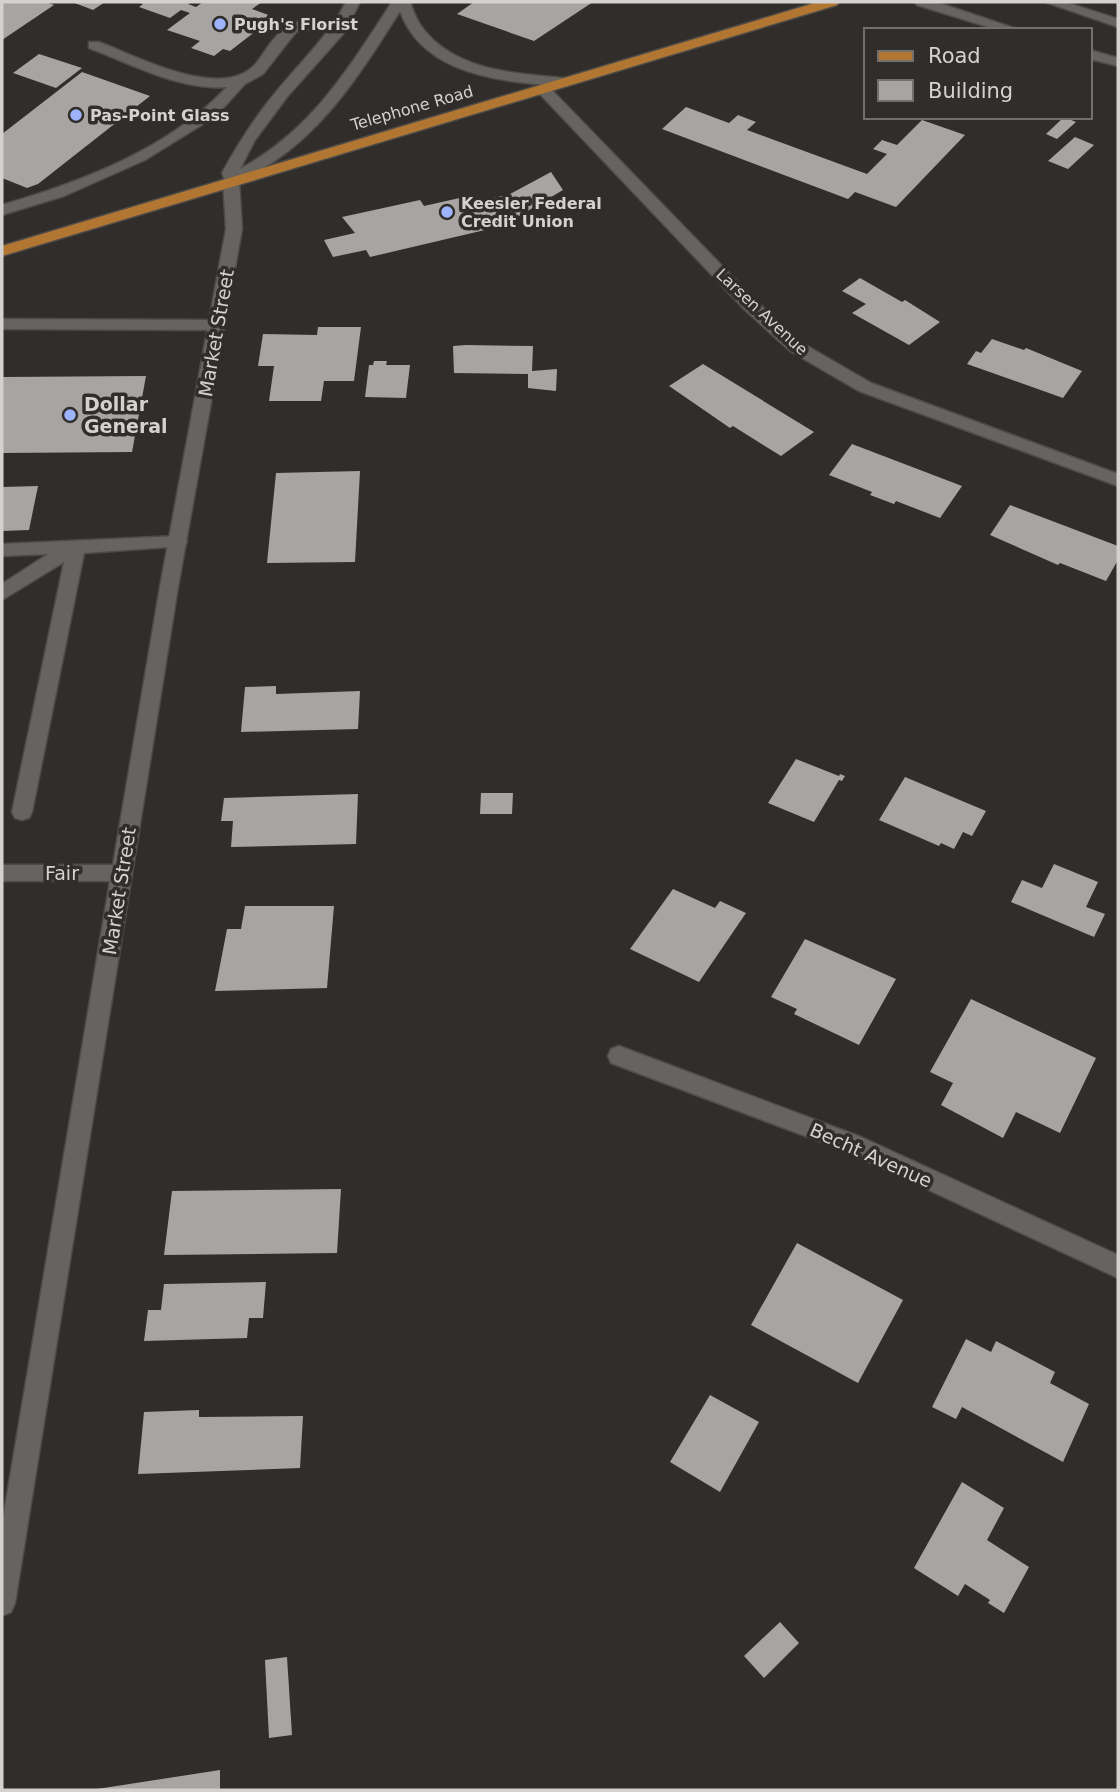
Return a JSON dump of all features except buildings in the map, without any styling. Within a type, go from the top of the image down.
[{"type":"main road","name":"Telephone Road","points":[[2,251],[231,180],[832,2]]},
{"type":"street","name":"Market Street","points":[[2,1603],[177,542],[234,229],[230,173],[248,139],[282,94],[339,30],[353,2]]},
{"type":"street","points":[[231,180],[290,144],[326,108],[362,61],[401,2],[414,27],[438,51],[465,67],[516,77],[564,82]]},
{"type":"street","points":[[922,2],[1006,28]]},
{"type":"street","points":[[1052,2],[1118,23]]},
{"type":"street","points":[[2,210],[59,193],[140,157],[211,113],[240,82],[257,73],[287,33],[302,25],[339,30]]},
{"type":"street","points":[[94,45],[205,84],[240,82]]},
{"type":"street","points":[[1092,55],[1118,62]]},
{"type":"street","name":"Larsen Avenue","points":[[542,88],[751,306],[796,347],[865,387],[1118,480]]},
{"type":"street","points":[[2,324],[217,325]]},
{"type":"street","points":[[2,550],[177,542]]},
{"type":"street","points":[[2,593],[76,545]]},
{"type":"street","points":[[22,812],[76,545]]},
{"type":"street","name":"Fair","points":[[2,873],[122,873]]},
{"type":"street","name":"Becht Avenue","points":[[619,1056],[853,1144],[1118,1267]]},
{"type":"place","name":"Pugh's Florist","points":[[220,24]]},
{"type":"place","name":"Pas-Point Glass","points":[[76,115]]},
{"type":"place","name":"Keesler Federal Credit Union","points":[[447,212]]},
{"type":"place","name":"Dollar General","points":[[70,415]]}]
